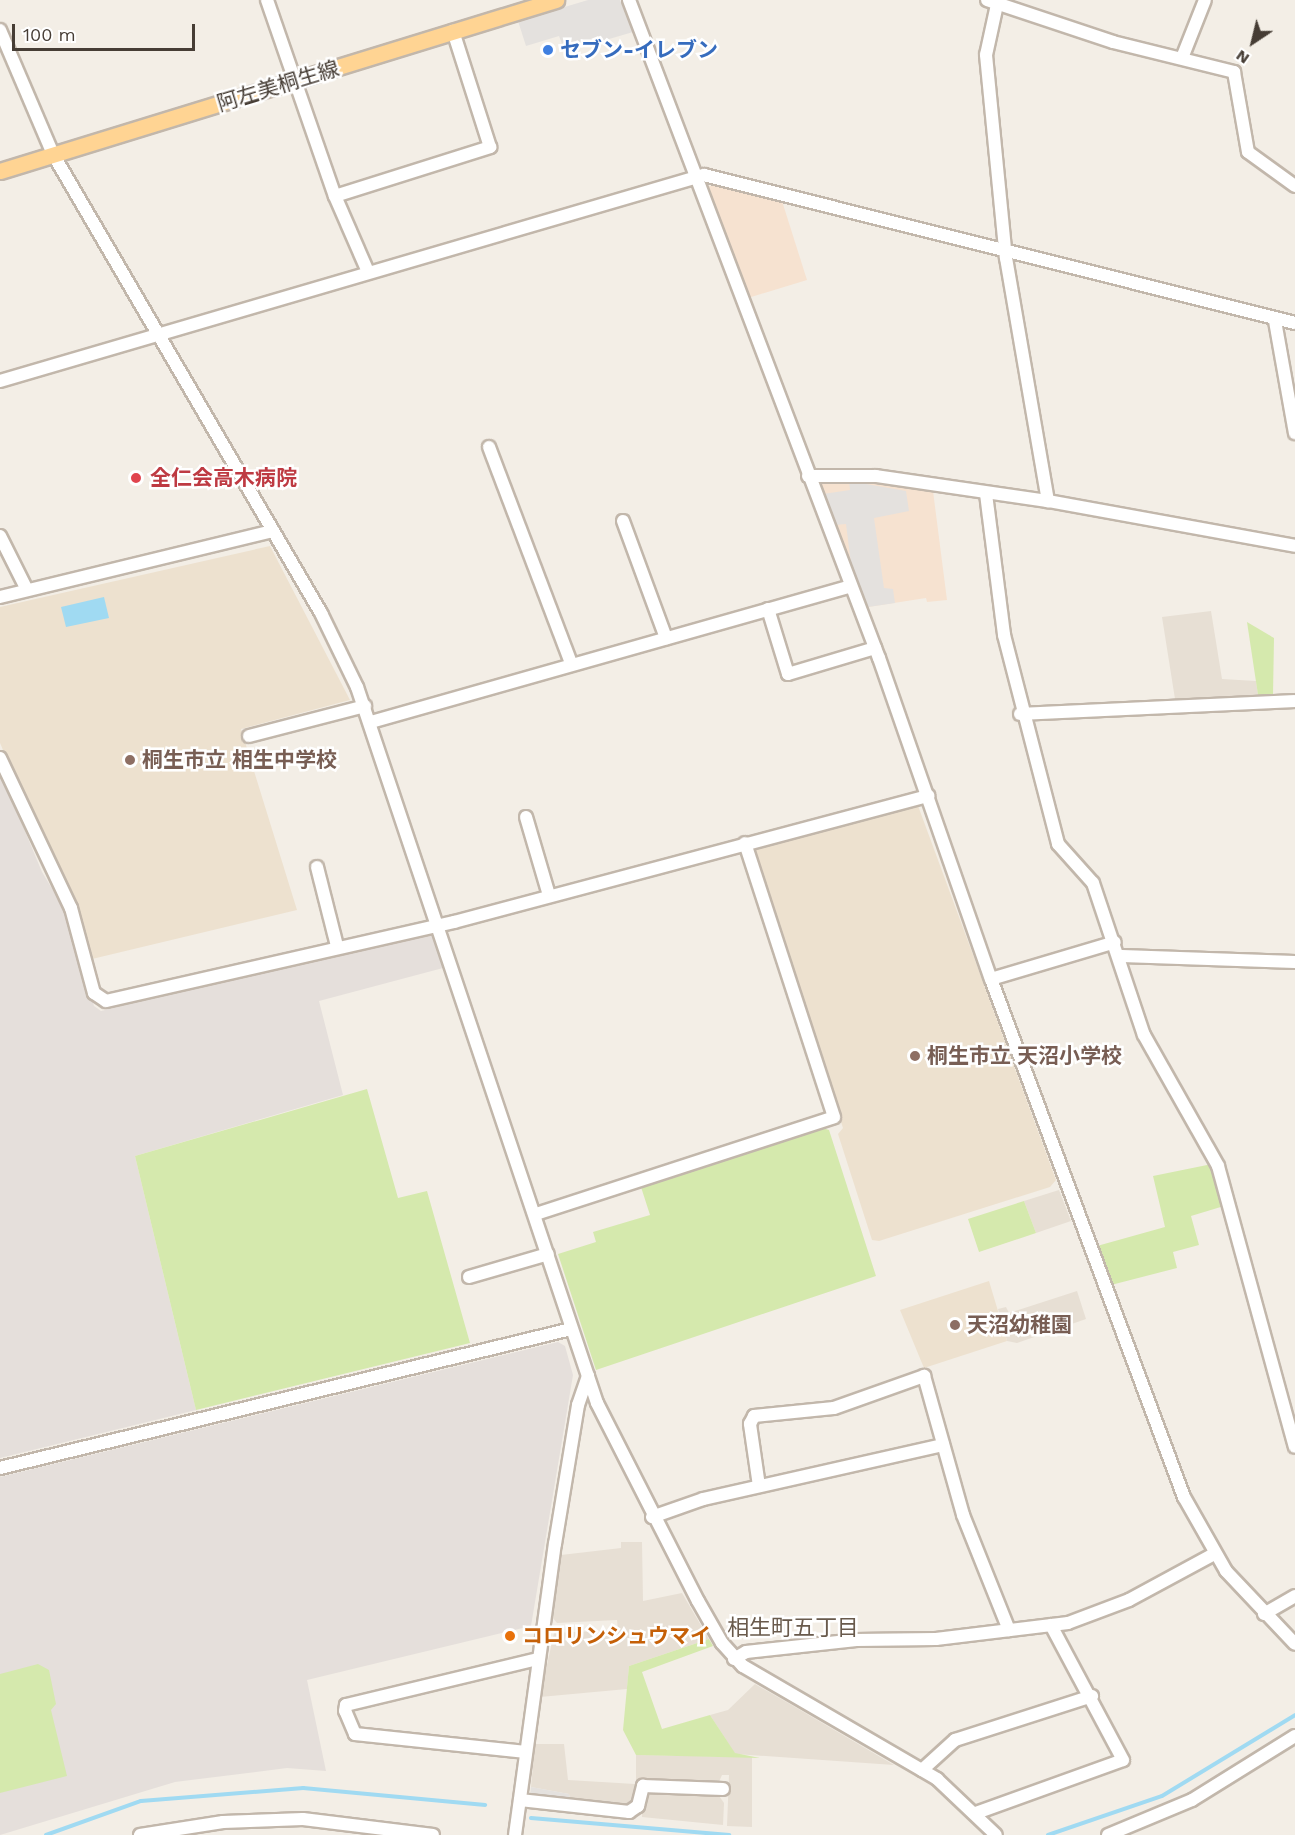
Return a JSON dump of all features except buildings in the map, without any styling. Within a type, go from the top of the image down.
[{"type":"main road","name":"阿左美桐生線","points":[[0,171],[556,0]]},
{"type":"street","points":[[267,0],[335,196],[368,272]]},
{"type":"street","points":[[629,0],[694,177],[876,648],[991,979],[1184,1497],[1214,1554],[1264,1614],[1295,1644]]},
{"type":"street","points":[[1182,58],[1205,0]]},
{"type":"street","points":[[1048,501],[1006,248],[986,55],[994,1],[1234,72],[1248,152],[1295,186]]},
{"type":"street","points":[[0,30],[53,154],[163,337],[333,636],[364,706],[440,923],[536,1214],[571,1329],[588,1376],[652,1517],[734,1659],[922,1770],[976,1813],[996,1835]]},
{"type":"street","points":[[335,196],[490,147],[453,31]]},
{"type":"street","points":[[0,381],[163,337],[368,272],[694,177],[720,178],[1006,248],[1275,321],[1295,323]]},
{"type":"street","points":[[1275,321],[1295,433]]},
{"type":"street","points":[[489,447],[571,663]]},
{"type":"street","points":[[808,476],[876,476],[986,494],[1048,501],[1295,546]]},
{"type":"street","points":[[986,494],[1020,714],[1058,844],[1093,883],[1122,956],[1144,1035],[1218,1166],[1295,1447]]},
{"type":"street","points":[[623,521],[666,638]]},
{"type":"street","points":[[0,597],[273,531]]},
{"type":"street","points":[[0,536],[27,590]]},
{"type":"street","points":[[371,722],[571,663],[851,586]]},
{"type":"street","points":[[768,609],[788,674],[876,648]]},
{"type":"street","points":[[1020,714],[1295,701]]},
{"type":"street","points":[[249,736],[364,706]]},
{"type":"street","points":[[0,758],[71,908],[99,998],[106,1001],[440,923],[929,796]]},
{"type":"street","points":[[526,817],[549,895]]},
{"type":"street","points":[[536,1214],[834,1117],[746,843]]},
{"type":"street","points":[[317,867],[337,946]]},
{"type":"street","points":[[991,979],[1115,942]]},
{"type":"street","points":[[1122,956],[1295,962]]},
{"type":"street","points":[[469,1277],[548,1254]]},
{"type":"street","points":[[0,1468],[571,1329]]},
{"type":"street","points":[[515,1835],[537,1659],[578,1405],[588,1376]]},
{"type":"street","points":[[759,1486],[750,1424],[754,1416],[834,1408],[924,1376],[942,1445],[1009,1630]]},
{"type":"street","points":[[652,1517],[759,1486],[942,1445]]},
{"type":"street","points":[[734,1659],[746,1652],[856,1640],[936,1639],[1051,1625],[1100,1612],[1214,1554]]},
{"type":"street","points":[[1264,1614],[1295,1596]]},
{"type":"street","points":[[976,1813],[1123,1760],[1092,1696],[1051,1625]]},
{"type":"street","points":[[526,1752],[355,1734],[345,1711],[346,1705],[537,1659]]},
{"type":"street","points":[[922,1770],[955,1740],[1092,1696]]},
{"type":"street","points":[[1108,1835],[1192,1800],[1295,1736]]},
{"type":"street","points":[[520,1800],[629,1812],[638,1806],[643,1786],[723,1789]]},
{"type":"street","points":[[140,1835],[223,1822],[303,1819],[434,1835]]},
{"type":"shaded area","points":[[588,0],[620,0],[633,32],[565,52],[559,36],[526,46],[518,21]]},
{"type":"shaded area","points":[[720,184],[782,201],[807,280],[748,298],[705,187]]},
{"type":"shaded area","points":[[849,481],[906,491],[909,511],[874,518],[884,588],[893,589],[895,603],[868,607],[851,564],[846,524],[835,525],[823,494],[850,490]]},
{"type":"shaded area","points":[[818,482],[878,482],[933,491],[947,600],[927,602],[926,598],[868,607]]},
{"type":"shaded area","name":"桐生市立 相生中学校","points":[[270,546],[350,700],[241,729],[297,910],[92,959],[76,905],[52,865],[0,743],[0,607]]},
{"type":"shaded area","points":[[1211,611],[1222,679],[1256,681],[1258,695],[1175,699],[1162,617]]},
{"type":"shaded area","points":[[0,771],[42,872],[68,915],[94,1006],[101,1011],[431,929],[443,968],[319,1001],[343,1095],[135,1156],[196,1410],[0,1458]]},
{"type":"shaded area","name":"桐生市立 天沼小学校","points":[[917,803],[1056,1180],[1050,1187],[879,1241],[872,1240],[838,1134],[843,1128],[752,850],[756,844]]},
{"type":"shaded area","points":[[1059,1190],[1071,1221],[1036,1233],[1024,1201]]},
{"type":"shaded area","name":"天沼幼稚園","points":[[989,1281],[1007,1341],[924,1368],[900,1310]]},
{"type":"shaded area","points":[[1077,1291],[1086,1319],[1017,1343],[1007,1341],[998,1309],[1006,1307],[1009,1313]]},
{"type":"shaded area","points":[[558,1342],[565,1346],[573,1375],[531,1626],[307,1680],[326,1771],[287,1768],[175,1782],[0,1835],[0,1477]]},
{"type":"shaded area","points":[[621,1542],[642,1542],[643,1601],[682,1593],[709,1639],[629,1666],[627,1689],[540,1697],[554,1633],[618,1630],[617,1620],[557,1623],[552,1617],[561,1555],[621,1548]]},
{"type":"shaded area","points":[[755,1684],[894,1765],[735,1754],[710,1715],[728,1710]]},
{"type":"shaded area","points":[[535,1744],[564,1744],[568,1780],[635,1784],[633,1802],[627,1807],[570,1800],[569,1794],[531,1787]]},
{"type":"shaded area","points":[[636,1755],[752,1757],[752,1827],[727,1826],[729,1775],[722,1775],[718,1784],[636,1780]]},
{"type":"shaded area","points":[[531,1787],[569,1794],[570,1800],[530,1796]]},
{"type":"shaded area","points":[[649,1790],[717,1793],[724,1803],[723,1825],[642,1817],[643,1795]]},
{"type":"green space","points":[[1247,622],[1274,638],[1273,695],[1258,695]]},
{"type":"green space","points":[[367,1089],[398,1198],[427,1191],[470,1343],[196,1410],[135,1156]]},
{"type":"green space","points":[[823,1128],[829,1130],[876,1276],[596,1370],[558,1254],[596,1242],[593,1232],[650,1215],[641,1187]]},
{"type":"green space","points":[[1212,1164],[1224,1206],[1191,1216],[1199,1245],[1173,1252],[1177,1268],[1111,1285],[1097,1246],[1165,1227],[1153,1176]]},
{"type":"green space","points":[[1024,1201],[1036,1233],[979,1252],[968,1219]]},
{"type":"green space","points":[[709,1639],[713,1646],[642,1672],[662,1729],[710,1715],[735,1753],[760,1758],[636,1755],[623,1730],[629,1666]]},
{"type":"green space","points":[[38,1664],[49,1670],[56,1704],[51,1710],[67,1776],[0,1793],[0,1674]]},
{"type":"water","points":[[104,597],[109,618],[66,627],[61,607]]},
{"type":"waterway","points":[[1048,1835],[1162,1796],[1295,1715]]},
{"type":"waterway","points":[[46,1835],[141,1801],[303,1788],[485,1805]]},
{"type":"waterway","points":[[531,1818],[729,1835]]},
{"type":"place","name":"セブン-イレブン","points":[[548,50]]},
{"type":"place","name":"全仁会高木病院","points":[[136,478]]},
{"type":"place","name":"桐生市立 相生中学校","points":[[130,760]]},
{"type":"place","name":"桐生市立 天沼小学校","points":[[915,1056]]},
{"type":"place","name":"天沼幼稚園","points":[[955,1325]]},
{"type":"place","name":"コロリンシュウマイ","points":[[510,1636]]},
{"type":"district","name":"相生町五丁目","points":[[793,1628]]}]
